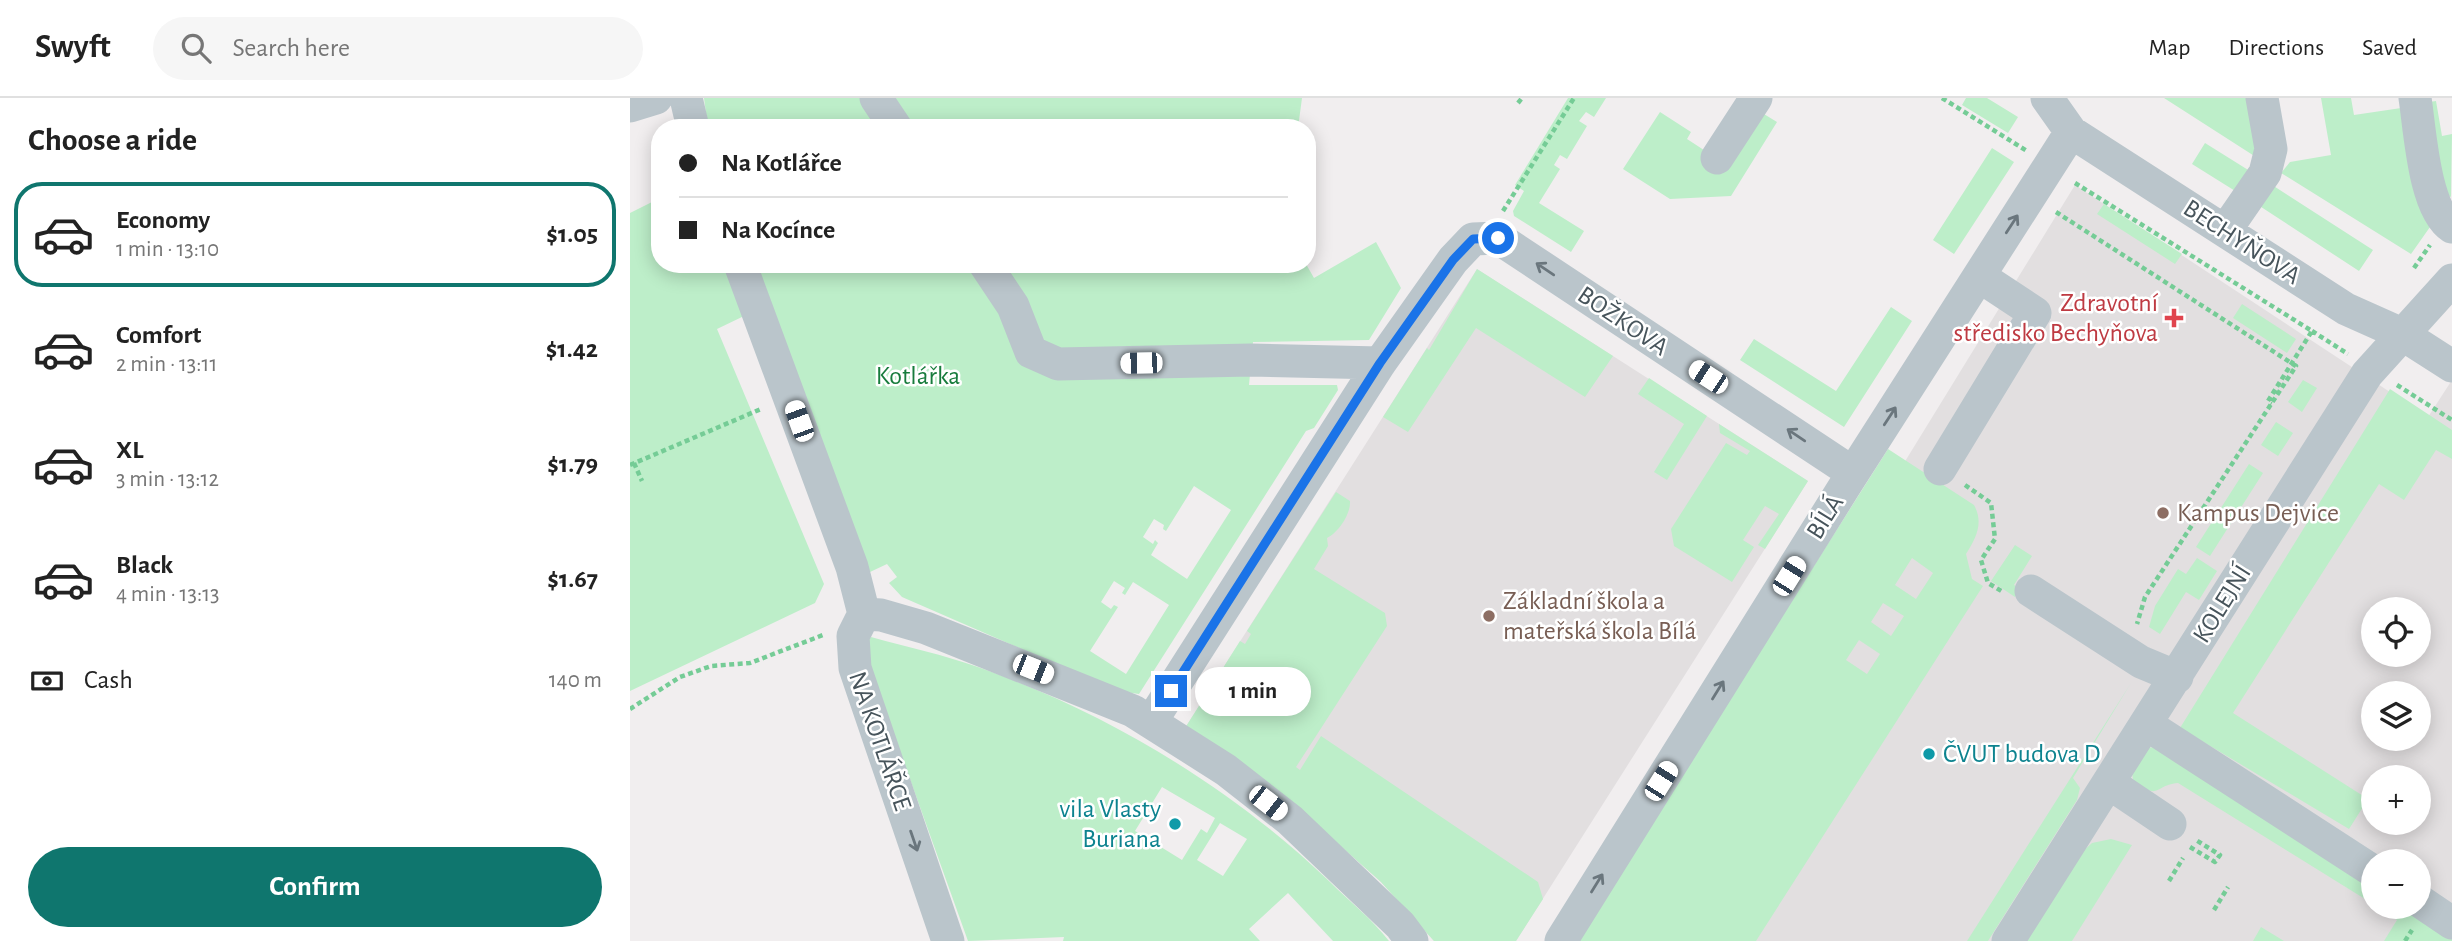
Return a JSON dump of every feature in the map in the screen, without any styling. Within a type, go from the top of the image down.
[{"type":"street","points":[[630,106],[656,98]]},
{"type":"street","points":[[685,98],[691,119]]},
{"type":"street","points":[[876,98],[890,119]]},
{"type":"street","points":[[1717,158],[1756,98]]},
{"type":"street","points":[[2225,231],[2265,173],[2271,149],[2262,98]]},
{"type":"street","points":[[2414,98],[2430,192],[2445,223],[2452,227]]},
{"type":"street","name":"BÍLÁ","points":[[1561,941],[1979,276],[2062,111]]},
{"type":"street","name":"BECHYŇOVA","points":[[2062,111],[2225,231],[2346,309],[2402,334],[2452,366]]},
{"type":"street","points":[[1151,722],[1380,363],[1453,260],[1473,239],[1498,238]]},
{"type":"street","name":"BOŽKOVA","points":[[1498,238],[1853,473]]},
{"type":"street","points":[[743,273],[852,566],[864,614],[894,618],[965,642],[1124,705],[1226,770],[1290,820],[1399,925],[1412,941]]},
{"type":"street","points":[[991,273],[1013,306],[1031,352],[1058,365],[1251,360],[1380,363]]},
{"type":"street","points":[[1940,469],[2035,313],[1979,276]]},
{"type":"street","name":"KOLEJNÍ","points":[[2008,941],[2367,374],[2452,280]]},
{"type":"street","points":[[2031,591],[2141,662],[2177,677]]},
{"type":"street","name":"NA KOTLÁŘCE","points":[[864,614],[853,636],[855,668],[948,941]]},
{"type":"street","points":[[2146,724],[2361,862]]},
{"type":"street","points":[[2109,783],[2185,837]]},
{"type":"street","points":[[2431,909],[2452,923]]},
{"type":"path","points":[[1498,238],[1501,215],[1574,98]]},
{"type":"path","points":[[1942,98],[2028,152],[2035,164],[2312,331],[2268,401],[2272,403]]},
{"type":"path","points":[[2070,221],[2297,366],[2145,597],[2140,613]]},
{"type":"path","points":[[642,481],[632,464],[790,396]]},
{"type":"path","points":[[1940,469],[1991,503],[1995,538],[1981,560],[1988,583]]},
{"type":"path","points":[[630,709],[680,677],[711,666],[750,663],[808,643],[864,614]]},
{"type":"path","points":[[2185,837],[2220,855],[2215,862],[2185,837]]},
{"type":"path","points":[[2168,881],[2183,858]]},
{"type":"path","points":[[2214,910],[2228,887]]},
{"type":"shaded area","name":"Kampus Dejvice","points":[[2075,185],[2428,417],[2452,380],[2452,941],[1610,941]]},
{"type":"shaded area","name":"Základní škola a mateřská škola Bílá","points":[[1477,269],[1808,481],[1516,941],[1434,941],[1381,882],[1280,792],[1185,728]]},
{"type":"green space","points":[[704,98],[1302,98],[1299,119],[707,119]]},
{"type":"green space","points":[[1568,98],[1606,98],[1594,117],[1586,112],[1579,121],[1587,126],[1567,159],[1560,155],[1554,165],[1560,169],[1539,203],[1584,231],[1571,252],[1514,216],[1513,211],[1524,191],[1515,185]]},
{"type":"green space","points":[[1966,98],[1987,98],[2018,117],[2008,133],[1962,105]]},
{"type":"green space","points":[[2164,98],[2251,98],[2259,159]]},
{"type":"green space","points":[[2321,98],[2351,98],[2354,115],[2408,107],[2430,227],[2411,254],[2281,173],[2290,162],[2331,155]]},
{"type":"green space","points":[[2436,101],[2442,136],[2452,134],[2451,197],[2438,189],[2423,103]]},
{"type":"green space","points":[[1754,108],[1777,122],[1731,196],[1670,199],[1623,169],[1660,112],[1691,132],[1687,139],[1710,154]]},
{"type":"green space","points":[[2205,143],[2253,173],[2240,194],[2192,164]]},
{"type":"green space","points":[[1992,148],[2014,162],[1954,254],[1933,240]]},
{"type":"green space","points":[[2269,183],[2373,250],[2359,271],[2255,203]]},
{"type":"green space","points":[[651,202],[651,273],[727,273],[744,316],[717,329],[824,584],[815,603],[630,691],[630,213]]},
{"type":"green space","points":[[2104,204],[2182,254],[2175,264],[2097,214]]},
{"type":"green space","name":"Kotlářka","points":[[1376,242],[1401,288],[1369,340],[1253,342],[1249,385],[1337,385],[1338,390],[1314,428],[1306,431],[1139,694],[1118,691],[902,597],[889,583],[897,577],[887,564],[870,572],[752,273],[1311,273],[1314,278]],"holes":[[[1194,486],[1231,510],[1187,579],[1151,555],[1158,543],[1155,540],[1153,544],[1143,537],[1154,519],[1164,525],[1163,529],[1166,531]],[[1114,581],[1125,588],[1122,593],[1125,595],[1133,582],[1169,605],[1126,674],[1090,651],[1118,607],[1114,605],[1111,609],[1101,602]]]},
{"type":"green space","points":[[1477,269],[1613,356],[1585,397],[1476,328],[1408,432],[1383,417],[1427,348],[1429,350]]},
{"type":"green space","points":[[2242,304],[2296,339],[2287,353],[2233,318]]},
{"type":"green space","points":[[1891,307],[1912,321],[1844,427],[1740,360],[1754,339],[1836,391]]},
{"type":"green space","points":[[1649,378],[1707,416],[1667,480],[1654,472],[1684,424],[1638,394]]},
{"type":"green space","points":[[2303,380],[2317,388],[2302,412],[2288,402]]},
{"type":"green space","points":[[2390,389],[2452,430],[2452,459],[2436,450],[2404,500],[2379,484],[2233,713],[2361,795],[2361,810],[2349,829],[2180,728]]},
{"type":"green space","points":[[2276,422],[2293,433],[2278,456],[2261,445]]},
{"type":"green space","points":[[1719,424],[1808,481],[1765,549],[1758,545],[1779,514],[1765,506],[1743,540],[1754,547],[1732,582],[1674,546],[1671,529],[1726,443],[1747,455],[1750,451],[1720,433]]},
{"type":"green space","points":[[1888,449],[1974,505],[1978,524],[1976,536],[1966,554],[1972,579],[1983,586],[1756,941],[1576,941]],"holes":[[[1912,558],[1933,573],[1916,599],[1895,585]],[[1883,603],[1904,616],[1891,636],[1871,622]],[[1859,640],[1880,654],[1867,674],[1846,660]]]},
{"type":"green space","points":[[2249,464],[2263,473],[2210,556],[2196,547]]},
{"type":"green space","points":[[1336,492],[1350,501],[1350,506],[1339,528],[1327,538],[1328,546],[1314,569],[1385,613],[1387,626],[1296,767],[1300,770],[1321,736],[1538,882],[1543,899],[1516,941],[1434,941],[1381,882],[1280,792],[1185,728],[1240,641],[1245,644],[1251,634],[1247,631]]},
{"type":"green space","points":[[2015,545],[2032,556],[2014,585],[2020,589],[2015,597],[1991,581]]},
{"type":"green space","points":[[2197,558],[2217,571],[2199,600],[2186,592],[2160,634],[2149,627],[2155,606],[2178,569],[2186,574]]},
{"type":"green space","points":[[871,637],[965,663],[1026,685],[1119,730],[1209,784],[1251,814],[1329,881],[1389,941],[1333,941],[1288,893],[1249,929],[1260,941],[1063,941],[1064,937],[968,941],[863,648]],"holes":[[[1162,787],[1215,818],[1207,833],[1201,829],[1182,860],[1135,831]],[[1220,823],[1247,839],[1223,876],[1197,860]]]},
{"type":"green space","points":[[2131,683],[2073,778],[2080,788],[2077,800],[1988,941],[1967,941]]},
{"type":"green space","points":[[2155,747],[2361,874],[2361,897],[2178,783],[2153,791],[2142,787],[2133,780],[2132,772],[2147,748]]},
{"type":"green space","points":[[2111,839],[2132,845],[2072,941],[2025,941],[2081,853],[2092,843]]},
{"type":"green space","points":[[2431,918],[2452,931],[2452,941],[2384,941],[2397,920]]},
{"type":"green space","points":[[2261,927],[2284,941],[2253,941]]},
{"type":"place","name":"Zdravotní středisko Bechyňova","points":[[2174,318]]},
{"type":"place","name":"Kampus Dejvice","points":[[2163,513]]},
{"type":"place","name":"Základní škola a mateřská škola Bílá","points":[[1489,616]]},
{"type":"place","name":"ČVUT budova D","points":[[1929,754]]},
{"type":"place","name":"vila Vlasty Buriana","points":[[1175,824]]},
{"type":"route","points":[[1171,691],[1380,363],[1453,260],[1473,239],[1498,238]]}]
